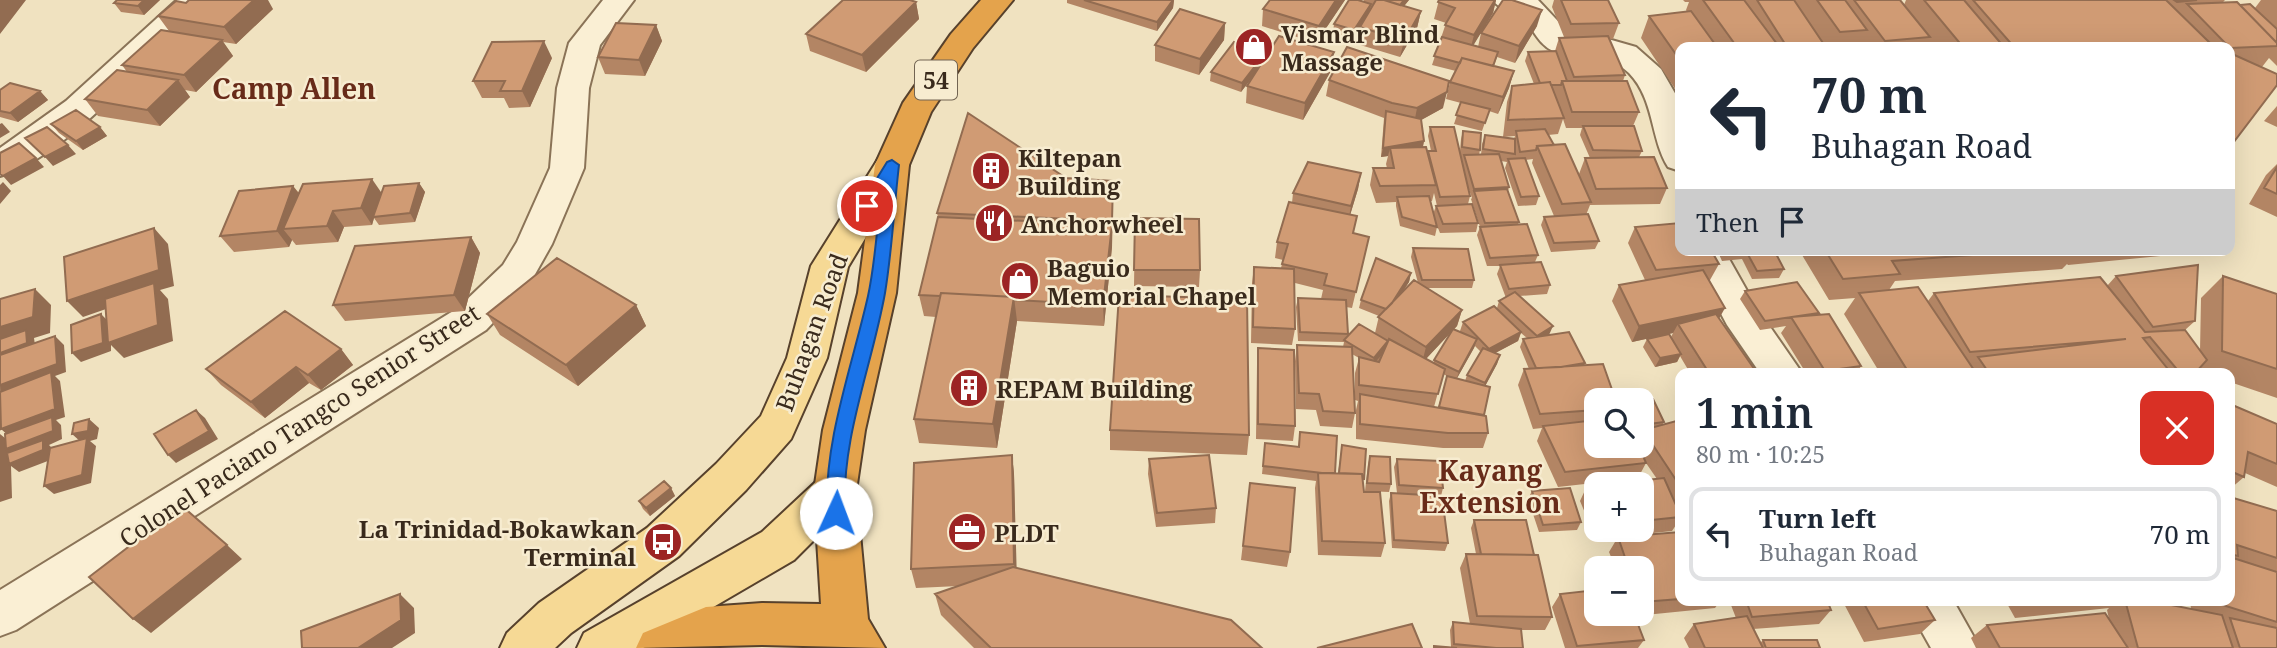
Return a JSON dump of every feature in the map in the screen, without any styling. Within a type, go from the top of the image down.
[{"type":"highway","name":"54","points":[[854,637],[838,557],[835,491],[844,430],[877,293],[892,165],[915,111],[962,41],[995,1]]},
{"type":"highway","points":[[659,648],[706,628],[762,624],[854,637]]},
{"type":"main road","name":"Buhagan Road","points":[[523,648],[555,618],[663,542],[731,477],[776,427],[807,358],[830,266],[892,165]]},
{"type":"main road","points":[[600,648],[778,546],[835,491]]},
{"type":"street","points":[[0,164],[58,128],[195,0]]},
{"type":"street","name":"Colonel Paciano Tangco Senior Street","points":[[0,615],[311,422],[481,310],[516,275],[534,244],[567,168],[573,88],[585,43],[619,0]]},
{"type":"street","points":[[1508,0],[1525,3],[1558,41],[1567,45],[1620,52],[1643,65],[1657,90],[1675,144]]},
{"type":"street","points":[[1708,256],[1741,315],[1778,368]]},
{"type":"street","points":[[1931,606],[1957,648]]},
{"type":"building","points":[[117,0],[144,0],[138,6],[114,3]]},
{"type":"building","points":[[189,0],[254,0],[224,27],[158,16],[176,1],[186,3]]},
{"type":"building","points":[[843,0],[916,2],[862,55],[806,34]]},
{"type":"building","points":[[1084,0],[1173,0],[1157,22]]},
{"type":"building","points":[[1270,0],[1336,0],[1319,26],[1263,9]]},
{"type":"building","points":[[1349,0],[1371,4],[1354,30],[1334,24]]},
{"type":"building","points":[[1376,0],[1421,11],[1404,41],[1360,27]]},
{"type":"building","points":[[1384,0],[1404,0],[1400,5]]},
{"type":"building","points":[[1495,0],[1474,35],[1445,25],[1455,8],[1438,2]]},
{"type":"building","points":[[1503,0],[1512,0],[1542,10],[1519,46],[1481,33]]},
{"type":"building","points":[[1561,0],[1608,0],[1619,23],[1571,24]]},
{"type":"building","points":[[1703,0],[1744,0],[1776,42],[1733,42]]},
{"type":"building","points":[[1757,0],[1794,0],[1822,42],[1784,42]]},
{"type":"building","points":[[1817,0],[1845,0],[1867,30],[1840,32]]},
{"type":"building","points":[[1854,0],[1900,0],[1930,37],[1885,41]]},
{"type":"building","points":[[1924,0],[1964,0],[2000,42],[1959,42]]},
{"type":"building","points":[[1973,0],[2166,0],[2209,42],[2010,42]]},
{"type":"building","points":[[2237,2],[2277,46],[2235,48],[2235,42],[2224,42],[2187,4]]},
{"type":"building","points":[[2250,4],[2277,29],[2277,43],[2240,5]]},
{"type":"building","points":[[1180,9],[1225,23],[1200,59],[1155,45]]},
{"type":"building","points":[[1691,11],[1713,42],[1675,42],[1675,53],[1649,16]]},
{"type":"building","points":[[616,23],[656,25],[639,60],[598,57]]},
{"type":"building","points":[[161,30],[222,40],[184,75],[122,65]]},
{"type":"building","points":[[1279,36],[1334,52],[1305,103],[1247,86]]},
{"type":"building","points":[[1608,36],[1625,75],[1574,77],[1559,38]]},
{"type":"building","points":[[1442,37],[1498,52],[1493,66],[1462,58],[1460,63],[1434,56]]},
{"type":"building","points":[[544,41],[522,91],[500,91],[505,81],[473,81],[492,42]]},
{"type":"building","points":[[1234,42],[1265,53],[1242,83],[1211,72]]},
{"type":"building","points":[[1347,47],[1449,81],[1447,92],[1417,108],[1392,103],[1329,80]]},
{"type":"building","points":[[1556,51],[1567,81],[1562,81],[1561,85],[1540,83],[1528,52]]},
{"type":"building","points":[[2235,55],[2277,74],[2277,85],[2235,140]]},
{"type":"building","points":[[1462,58],[1514,71],[1503,97],[1450,82]]},
{"type":"building","points":[[117,70],[178,80],[147,110],[85,99]]},
{"type":"building","points":[[1562,81],[1627,81],[1639,112],[1572,112]]},
{"type":"building","points":[[1550,82],[1564,118],[1508,120],[1512,86]]},
{"type":"building","points":[[10,83],[40,91],[10,113],[0,111],[0,90]]},
{"type":"building","points":[[1461,102],[1490,109],[1485,123],[1456,115]]},
{"type":"building","points":[[76,110],[100,127],[76,141],[51,124]]},
{"type":"building","points":[[1386,111],[1421,119],[1424,141],[1383,148]]},
{"type":"building","points":[[968,113],[1066,178],[1113,181],[1112,221],[937,213]]},
{"type":"building","points":[[1583,126],[1634,126],[1642,151],[1593,150]]},
{"type":"building","points":[[47,127],[68,145],[45,157],[25,138]]},
{"type":"building","points":[[1430,127],[1454,127],[1470,196],[1440,197],[1428,151],[1436,151]]},
{"type":"building","points":[[1545,129],[1554,145],[1537,146],[1536,150],[1520,152],[1516,131]]},
{"type":"building","points":[[1463,131],[1481,133],[1480,150],[1462,147]]},
{"type":"building","points":[[1485,135],[1515,139],[1515,154],[1483,149]]},
{"type":"building","points":[[19,143],[36,158],[3,176],[0,174],[0,153]]},
{"type":"building","points":[[1565,144],[1591,202],[1562,204],[1537,146]]},
{"type":"building","points":[[1426,147],[1436,185],[1380,186],[1373,168],[1394,168],[1390,148]]},
{"type":"building","points":[[1499,154],[1509,187],[1474,189],[1464,155]]},
{"type":"building","points":[[1654,157],[1667,188],[1596,189],[1585,158]]},
{"type":"building","points":[[1525,158],[1539,196],[1521,197],[1508,159]]},
{"type":"building","points":[[1308,162],[1361,173],[1351,206],[1293,193]]},
{"type":"building","points":[[2277,167],[2277,194],[2264,188]]},
{"type":"building","points":[[372,179],[361,208],[333,211],[327,226],[283,229],[303,184]]},
{"type":"building","points":[[419,183],[410,213],[373,217],[384,186]]},
{"type":"building","points":[[293,186],[277,231],[220,236],[239,191]]},
{"type":"building","points":[[1507,189],[1519,222],[1485,223],[1474,191]]},
{"type":"building","points":[[1429,196],[1437,227],[1402,217],[1397,197]]},
{"type":"building","points":[[1289,202],[1357,216],[1353,233],[1369,237],[1356,292],[1324,285],[1327,274],[1282,264],[1288,244],[1277,242]]},
{"type":"building","points":[[1472,204],[1478,223],[1443,224],[1436,206]]},
{"type":"building","points":[[1588,214],[1599,241],[1554,243],[1544,217]]},
{"type":"building","name":"Baguio Memorial Chapel","points":[[938,217],[1112,225],[1103,305],[941,293],[940,296],[919,295]]},
{"type":"building","points":[[1135,218],[1199,219],[1200,270],[1134,270]]},
{"type":"building","points":[[1675,223],[1675,256],[1714,256],[1719,264],[1656,270],[1635,227]]},
{"type":"building","points":[[1527,224],[1538,255],[1490,258],[1480,227]]},
{"type":"building","points":[[154,228],[159,270],[67,301],[64,257]]},
{"type":"building","points":[[471,237],[454,295],[333,305],[355,246]]},
{"type":"building","points":[[1413,248],[1468,249],[1474,280],[1422,280]]},
{"type":"building","points":[[1749,256],[1777,256],[1784,269],[1757,271]]},
{"type":"building","points":[[1829,256],[1959,256],[1892,261],[1900,274],[1843,279]]},
{"type":"building","points":[[557,258],[636,305],[566,365],[487,314]]},
{"type":"building","points":[[1376,258],[1411,273],[1386,309],[1361,300]]},
{"type":"building","points":[[1541,262],[1550,285],[1509,289],[1500,265]]},
{"type":"building","points":[[2198,265],[2195,321],[2153,327],[2116,276]]},
{"type":"building","points":[[1254,267],[1294,269],[1295,329],[1253,327]]},
{"type":"building","points":[[1703,270],[1725,308],[1639,326],[1619,285]]},
{"type":"building","points":[[2223,276],[2277,294],[2277,369],[2222,351]]},
{"type":"building","points":[[2100,277],[2145,332],[2185,330],[2207,360],[2200,368],[2176,368],[2150,337],[2143,338],[2167,368],[1986,368],[1978,357],[2126,339],[1970,352],[1934,293]]},
{"type":"building","points":[[1414,280],[1462,310],[1426,347],[1378,317]]},
{"type":"building","points":[[1797,282],[1819,313],[1765,321],[1745,291]]},
{"type":"building","points":[[154,283],[158,325],[108,343],[105,299]]},
{"type":"building","points":[[1918,287],[1973,368],[1906,368],[1859,293]]},
{"type":"building","points":[[35,289],[33,317],[0,327],[0,299]]},
{"type":"building","points":[[1515,292],[1553,326],[1537,336],[1499,301]]},
{"type":"building","name":"REPAM Building","points":[[941,293],[1014,297],[993,424],[914,419]]},
{"type":"building","points":[[1119,295],[1247,299],[1249,435],[1110,430]]},
{"type":"building","points":[[1298,298],[1346,300],[1348,334],[1300,332]]},
{"type":"building","points":[[1494,306],[1521,332],[1489,349],[1463,322]]},
{"type":"building","points":[[285,311],[341,349],[308,375],[296,367],[251,402],[206,369]]},
{"type":"building","points":[[101,314],[103,343],[72,353],[71,325]]},
{"type":"building","points":[[1716,314],[1754,368],[1706,368],[1678,324]]},
{"type":"building","points":[[1829,314],[1861,366],[1823,368],[1791,317]]},
{"type":"building","points":[[1359,324],[1388,341],[1374,358],[1344,340]]},
{"type":"building","points":[[1453,329],[1477,339],[1459,372],[1434,360]]},
{"type":"building","points":[[26,330],[27,343],[0,353],[0,339]]},
{"type":"building","points":[[1569,332],[1585,363],[1536,368],[1523,339]]},
{"type":"building","points":[[1669,334],[1681,354],[1660,358],[1647,339]]},
{"type":"building","points":[[55,336],[57,364],[0,385],[0,355]]},
{"type":"building","points":[[1389,339],[1445,369],[1438,394],[1359,385],[1359,357],[1379,362]]},
{"type":"building","points":[[1297,345],[1352,347],[1355,413],[1323,411],[1319,394],[1299,393]]},
{"type":"building","points":[[1258,348],[1294,350],[1295,426],[1258,424]]},
{"type":"building","points":[[1483,348],[1500,355],[1485,383],[1467,375]]},
{"type":"building","points":[[1603,364],[1611,388],[1584,388],[1584,411],[1540,414],[1524,369]]},
{"type":"building","points":[[51,372],[55,409],[1,429],[0,392]]},
{"type":"building","points":[[1447,376],[1490,387],[1484,415],[1439,407]]},
{"type":"building","points":[[1360,394],[1486,416],[1488,433],[1448,433],[1360,424]]},
{"type":"building","points":[[1654,401],[1664,422],[1654,423]]},
{"type":"building","points":[[2235,406],[2277,424],[2277,464],[2248,452],[2244,477],[2235,473]]},
{"type":"building","points":[[196,410],[209,431],[168,455],[154,434]]},
{"type":"building","points":[[52,417],[53,431],[6,449],[5,434]]},
{"type":"building","points":[[89,419],[88,431],[72,434],[74,423]]},
{"type":"building","points":[[1584,421],[1584,458],[1644,458],[1646,463],[1565,472],[1543,426]]},
{"type":"building","points":[[1675,421],[1675,478],[1654,447],[1654,427]]},
{"type":"building","points":[[1300,432],[1337,436],[1335,473],[1263,466],[1265,443],[1299,447]]},
{"type":"building","points":[[87,438],[82,475],[44,486],[50,448]]},
{"type":"building","points":[[43,440],[43,450],[9,464],[7,453]]},
{"type":"building","points":[[1342,445],[1366,449],[1364,480],[1362,474],[1339,473]]},
{"type":"building","name":"PLDT","points":[[1012,455],[1014,564],[911,569],[914,463]]},
{"type":"building","points":[[1209,455],[1216,508],[1157,513],[1149,459]]},
{"type":"building","points":[[1370,456],[1390,457],[1391,484],[1367,483]]},
{"type":"building","points":[[1397,459],[1440,461],[1443,488],[1399,485]]},
{"type":"building","points":[[1318,473],[1362,474],[1364,492],[1380,492],[1385,543],[1322,541]]},
{"type":"building","points":[[1664,478],[1675,503],[1675,518],[1654,520],[1654,479]]},
{"type":"building","points":[[664,481],[671,488],[646,508],[639,501]]},
{"type":"building","points":[[1250,483],[1295,488],[1290,552],[1243,546]]},
{"type":"building","points":[[1570,488],[1581,522],[1543,525],[1532,491]]},
{"type":"building","points":[[1391,493],[1442,496],[1448,543],[1394,540]]},
{"type":"building","points":[[2235,498],[2277,511],[2277,558],[2237,545],[2238,556],[2235,555]]},
{"type":"building","points":[[182,506],[227,545],[133,619],[89,577]]},
{"type":"building","points":[[1474,520],[1526,520],[1534,555],[1481,554]]},
{"type":"building","points":[[1675,532],[1675,599],[1654,601],[1654,556],[1625,556],[1620,542],[1654,542],[1654,534]]},
{"type":"building","points":[[1466,554],[1538,555],[1552,617],[1477,616]]},
{"type":"building","points":[[2235,559],[2277,572],[2277,622],[2226,606],[2235,606]]},
{"type":"building","points":[[1013,567],[1231,620],[1262,648],[991,648],[935,594]]},
{"type":"building","points":[[1584,591],[1584,626],[1639,626],[1644,640],[1577,646],[1560,594]]},
{"type":"building","points":[[400,594],[401,620],[358,648],[302,648],[301,631]]},
{"type":"building","points":[[1748,606],[1829,606],[1831,610],[1752,617]]},
{"type":"building","points":[[1865,606],[1927,606],[1935,620],[1878,629]]},
{"type":"building","points":[[2127,606],[2176,606],[2222,615],[2233,648],[2138,648]]},
{"type":"building","points":[[2105,613],[2128,648],[2000,648],[1987,625]]},
{"type":"building","points":[[1747,616],[1763,648],[1705,648],[1694,624]]},
{"type":"building","points":[[2230,618],[2277,628],[2277,648],[2240,648]]},
{"type":"building","points":[[1453,622],[1521,629],[1523,648],[1454,644]]},
{"type":"building","points":[[1412,624],[1422,648],[1317,648]]},
{"type":"building","points":[[1763,640],[1817,640],[1820,648],[1766,648]]},
{"type":"place","name":"Vismar Blind Massage","points":[[1254,47]]},
{"type":"place","name":"Kiltepan Building","points":[[991,171]]},
{"type":"place","name":"Anchorwheel","points":[[994,223]]},
{"type":"place","name":"Baguio Memorial Chapel","points":[[1020,281]]},
{"type":"place","name":"REPAM Building","points":[[969,388]]},
{"type":"place","name":"PLDT","points":[[967,532]]},
{"type":"place","name":"La Trinidad-Bokawkan Terminal","points":[[663,542]]},
{"type":"district","name":"Camp Allen","points":[[294,88]]},
{"type":"district","name":"Kayang Extension","points":[[1490,486]]},
{"type":"route","points":[[836,513],[835,491],[844,430],[877,293],[892,165],[867,206]]}]
